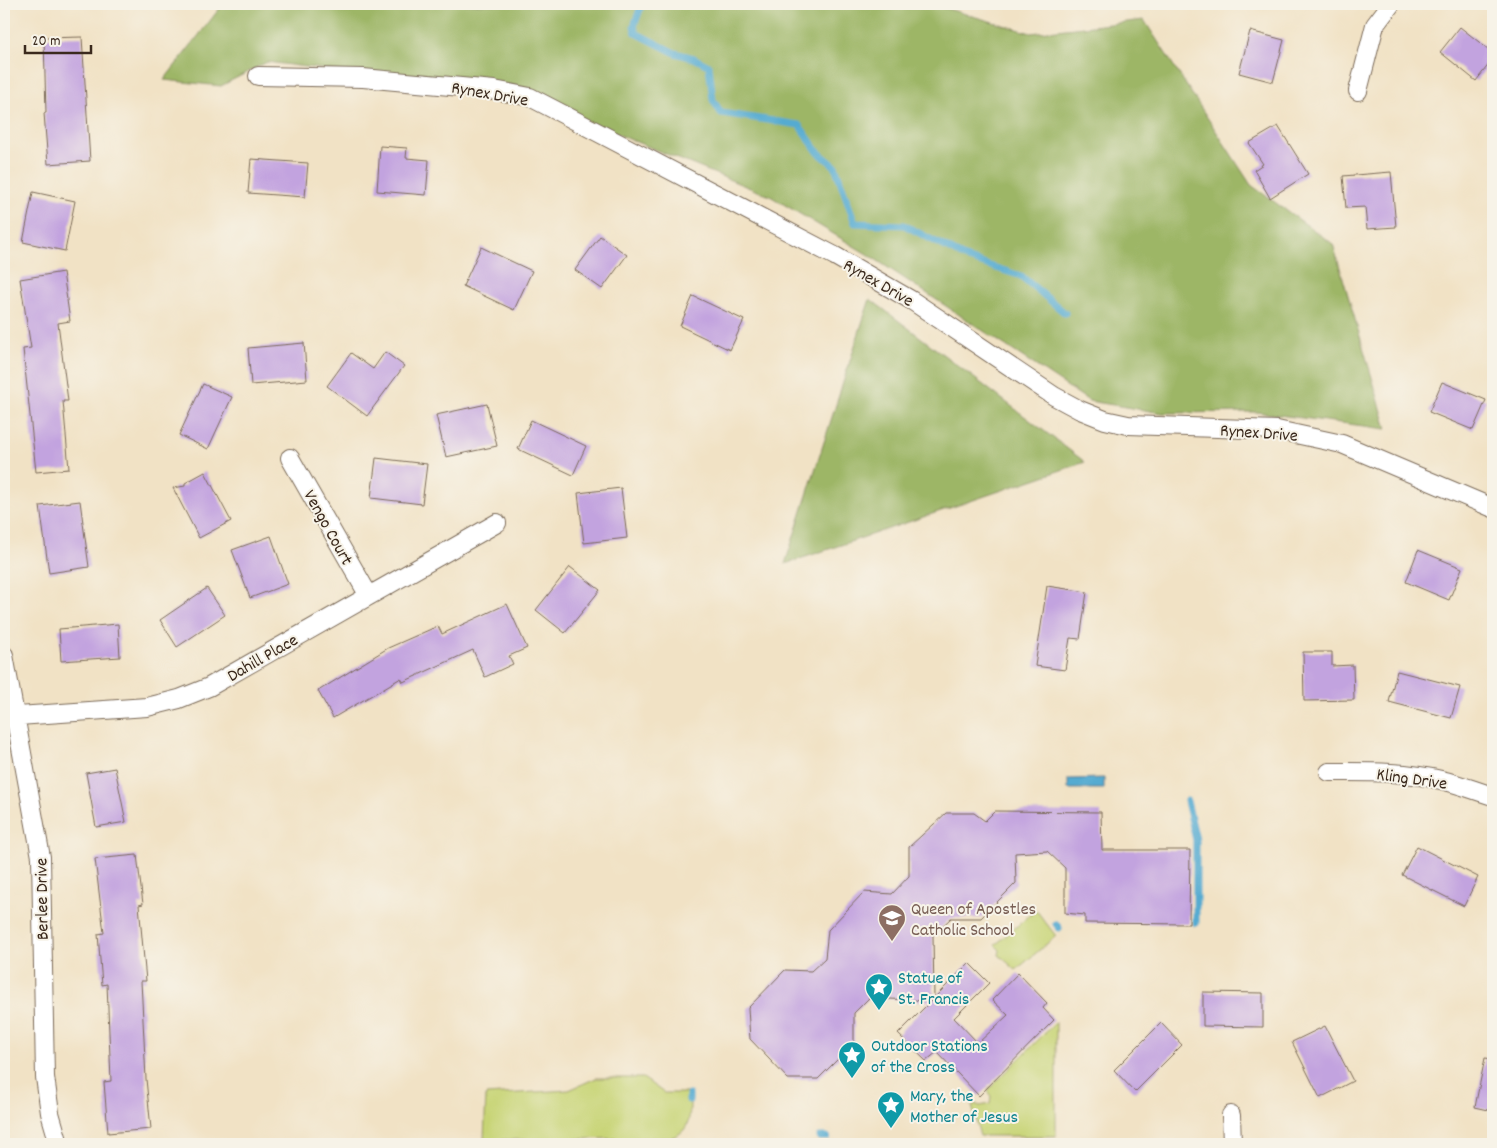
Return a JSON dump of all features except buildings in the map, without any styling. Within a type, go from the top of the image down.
[{"type":"street","points":[[1358,91],[1375,25],[1391,4]]},
{"type":"street","name":"Rynex Drive","points":[[258,76],[363,78],[494,90],[530,97],[852,266],[911,300],[1054,396],[1080,410],[1105,420],[1128,425],[1259,429],[1317,437],[1342,444],[1493,508]]},
{"type":"street","name":"Vengo Court","points":[[290,458],[369,596]]},
{"type":"street","name":"Dahill Place","points":[[9,716],[147,707],[179,699],[209,687],[497,523]]},
{"type":"street","name":"Berlee Drive","points":[[4,655],[9,716],[41,857],[45,1077],[50,1114],[59,1144]]},
{"type":"street","name":"Kling Drive","points":[[1329,772],[1383,772],[1421,776],[1443,780],[1493,796]]},
{"type":"street","points":[[1231,1115],[1232,1144]]},
{"type":"green space","points":[[223,4],[931,4],[1031,33],[1144,20],[1251,185],[1333,244],[1387,429],[1256,412],[1162,413],[1089,401],[872,257],[770,196],[518,94],[267,62],[221,86],[164,80]]},
{"type":"green space","points":[[870,299],[1085,462],[785,564],[865,314]]},
{"type":"green space","points":[[1036,910],[1056,936],[1016,970],[999,955],[1000,950],[995,945]]},
{"type":"green space","points":[[1056,1022],[1056,1136],[980,1136],[972,1106],[975,1104],[980,1106],[990,1104],[991,1097],[988,1090]]},
{"type":"green space","points":[[596,1078],[643,1078],[664,1093],[687,1093],[687,1101],[690,1102],[690,1115],[687,1125],[681,1133],[669,1138],[484,1140],[486,1095],[569,1090]]},
{"type":"water","points":[[1104,778],[1104,789],[1068,789],[1068,779]]},
{"type":"waterway","points":[[642,4],[634,26],[636,33],[675,53],[694,58],[709,66],[713,100],[721,113],[799,125],[818,152],[835,166],[855,223],[904,225],[968,259],[1021,276],[1065,313]]},
{"type":"waterway","points":[[1187,801],[1196,840],[1196,923]]},
{"type":"waterway","points":[[1056,924],[1059,928]]},
{"type":"waterway","points":[[689,1095],[689,1100]]},
{"type":"waterway","points":[[820,1137],[827,1137]]},
{"type":"place","name":"Queen of Apostles Catholic School","points":[[892,942]]},
{"type":"place","name":"Statue of St. Francis","points":[[879,1011]]},
{"type":"place","name":"Outdoor Stations of the Cross","points":[[852,1079]]},
{"type":"place","name":"Mary, the Mother of Jesus","points":[[891,1129]]}]
